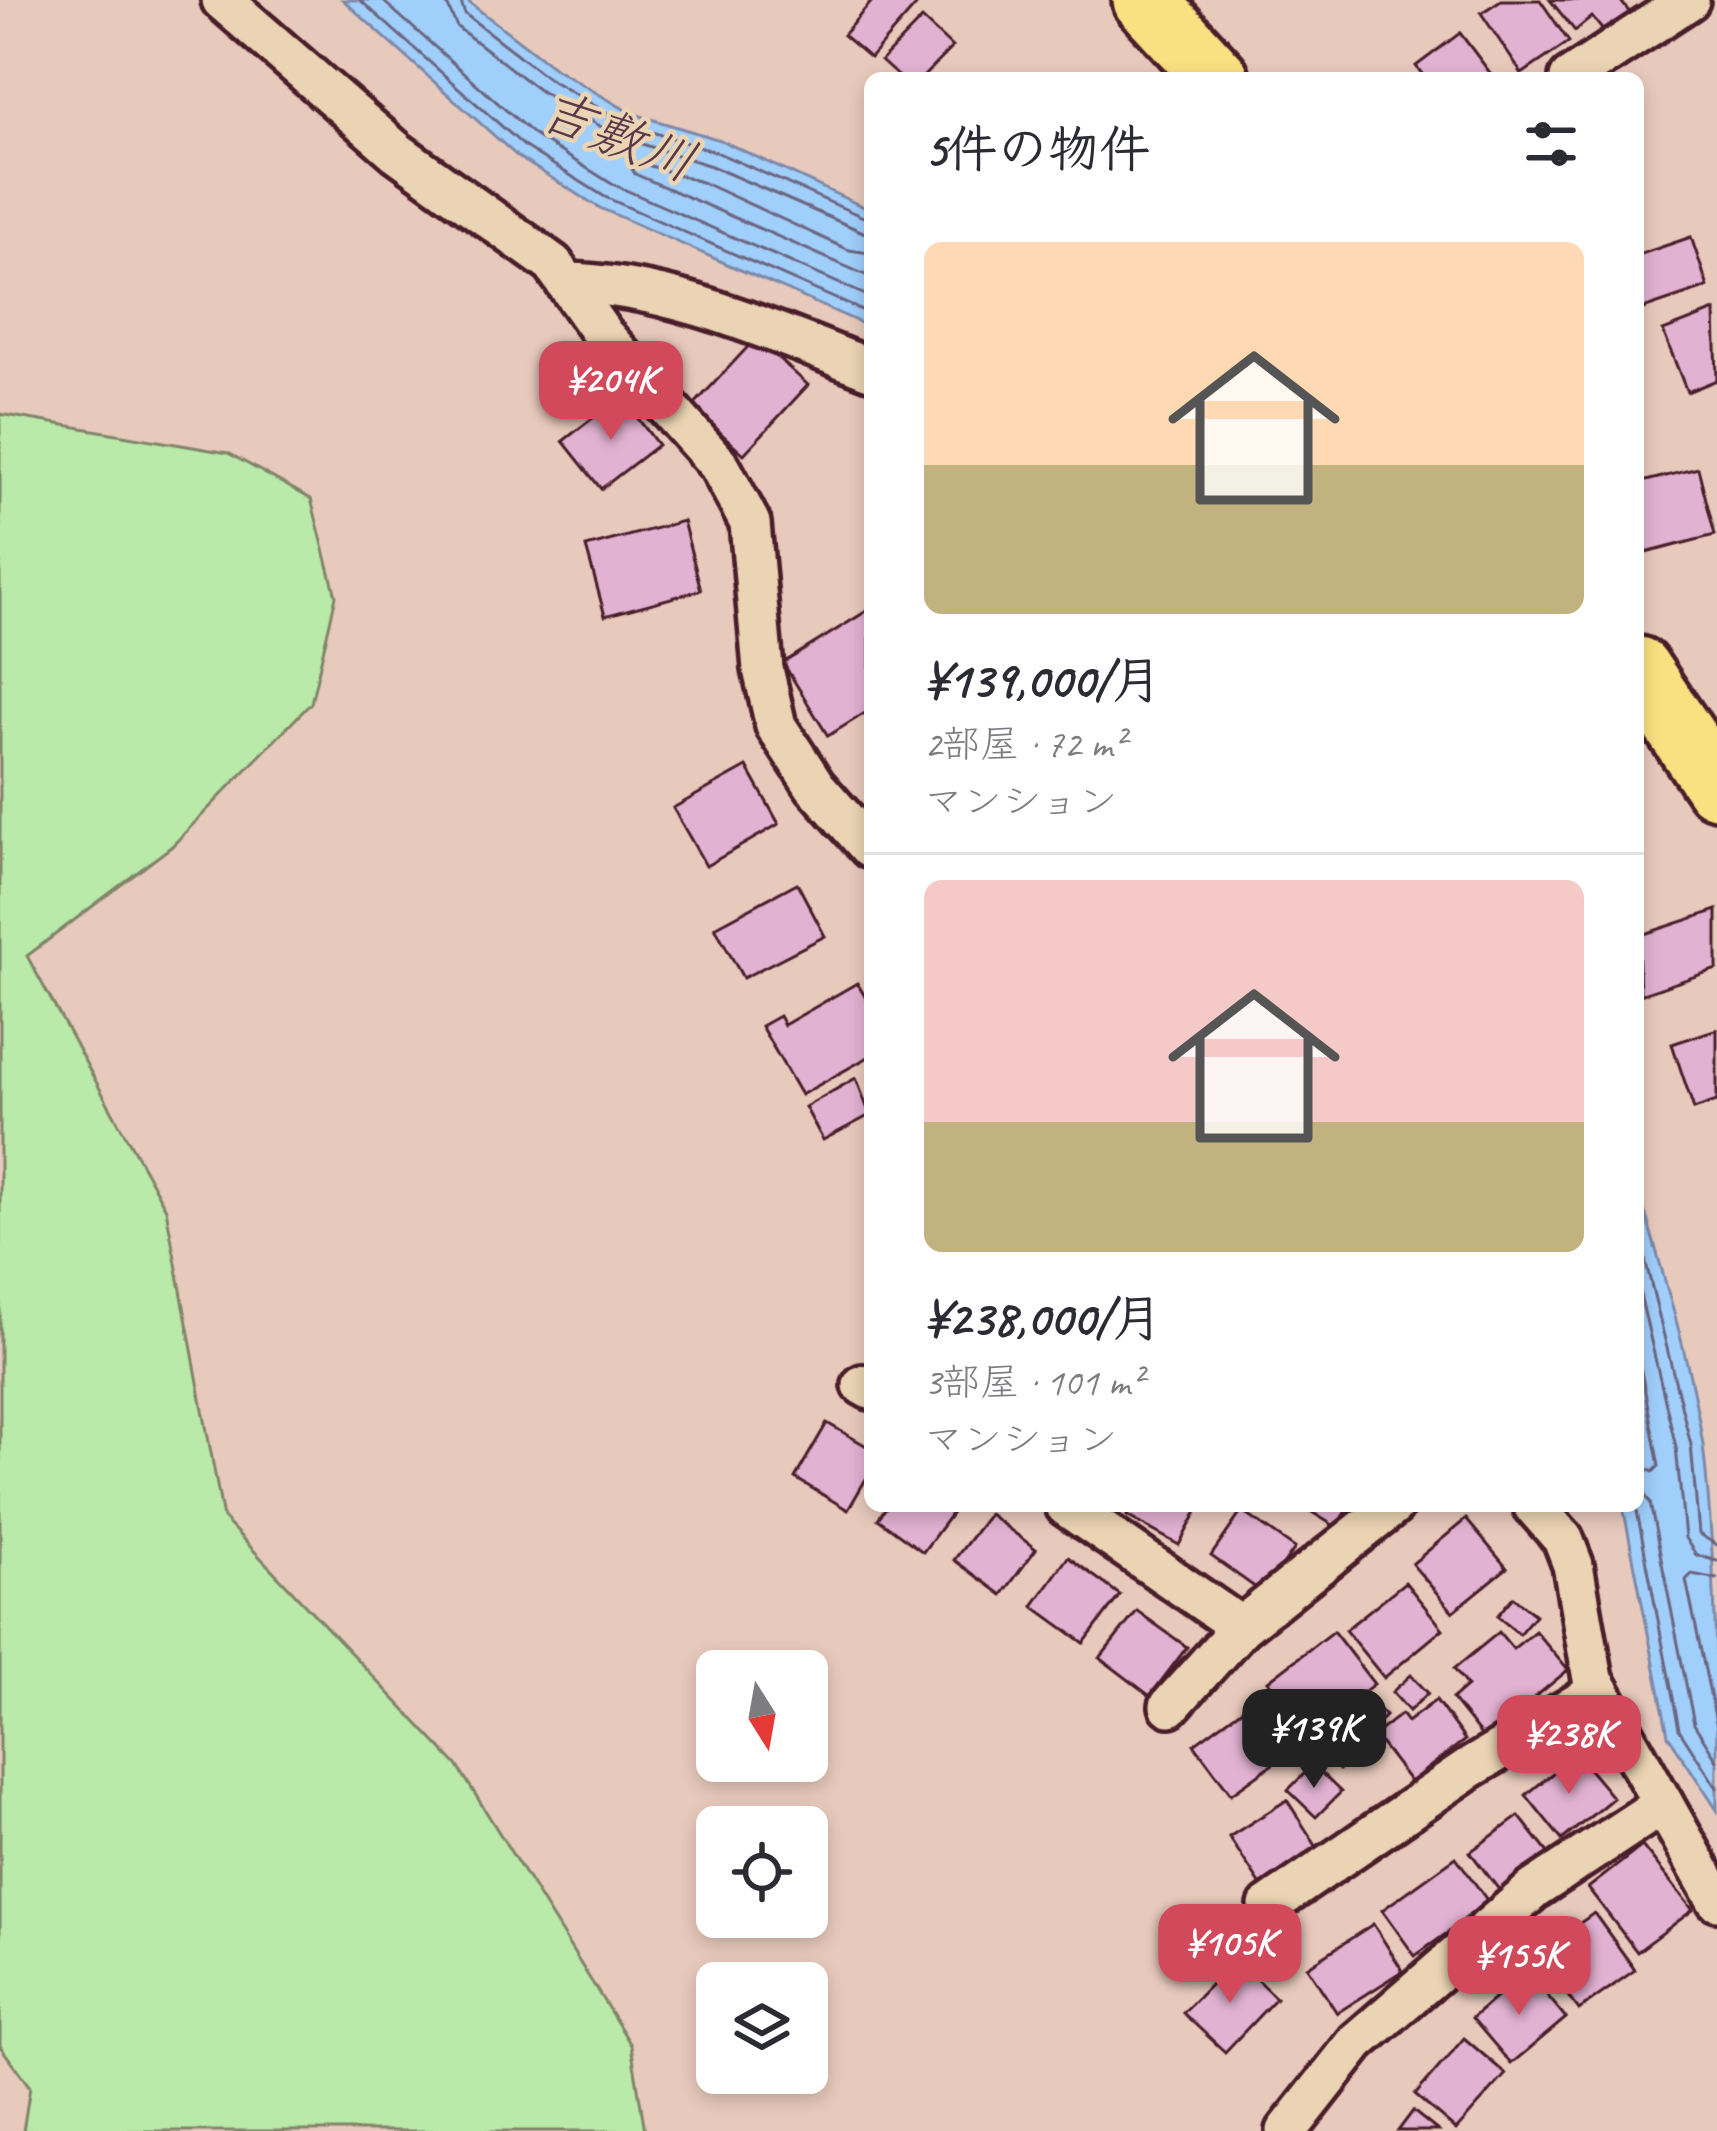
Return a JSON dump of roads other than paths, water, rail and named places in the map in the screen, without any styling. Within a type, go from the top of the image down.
[{"type":"highway","points":[[1145,0],[1211,72]]},
{"type":"highway","points":[[1644,678],[1717,786]]},
{"type":"street","points":[[222,0],[397,152],[553,264],[603,334],[719,465],[750,523],[763,669],[776,726],[815,786],[864,841]]},
{"type":"street","points":[[1579,72],[1689,0]]},
{"type":"street","points":[[566,283],[613,284],[731,316],[864,367]]},
{"type":"street","points":[[1075,1512],[1241,1627]]},
{"type":"street","points":[[1170,1706],[1241,1627],[1385,1512]]},
{"type":"street","points":[[1570,1523],[1599,1691],[1717,1900]]},
{"type":"street","points":[[1269,1906],[1470,1768],[1599,1691]]},
{"type":"street","points":[[1286,2131],[1357,2042],[1445,1965],[1534,1888],[1663,1804]]},
{"type":"water","name":"吉敷川","points":[[343,0],[466,0],[556,69],[631,113],[720,140],[864,207],[864,324],[600,208],[518,157]]},
{"type":"water","points":[[1644,1209],[1683,1347],[1703,1445],[1714,1581],[1717,1810],[1668,1735],[1624,1512],[1644,1512]]}]
